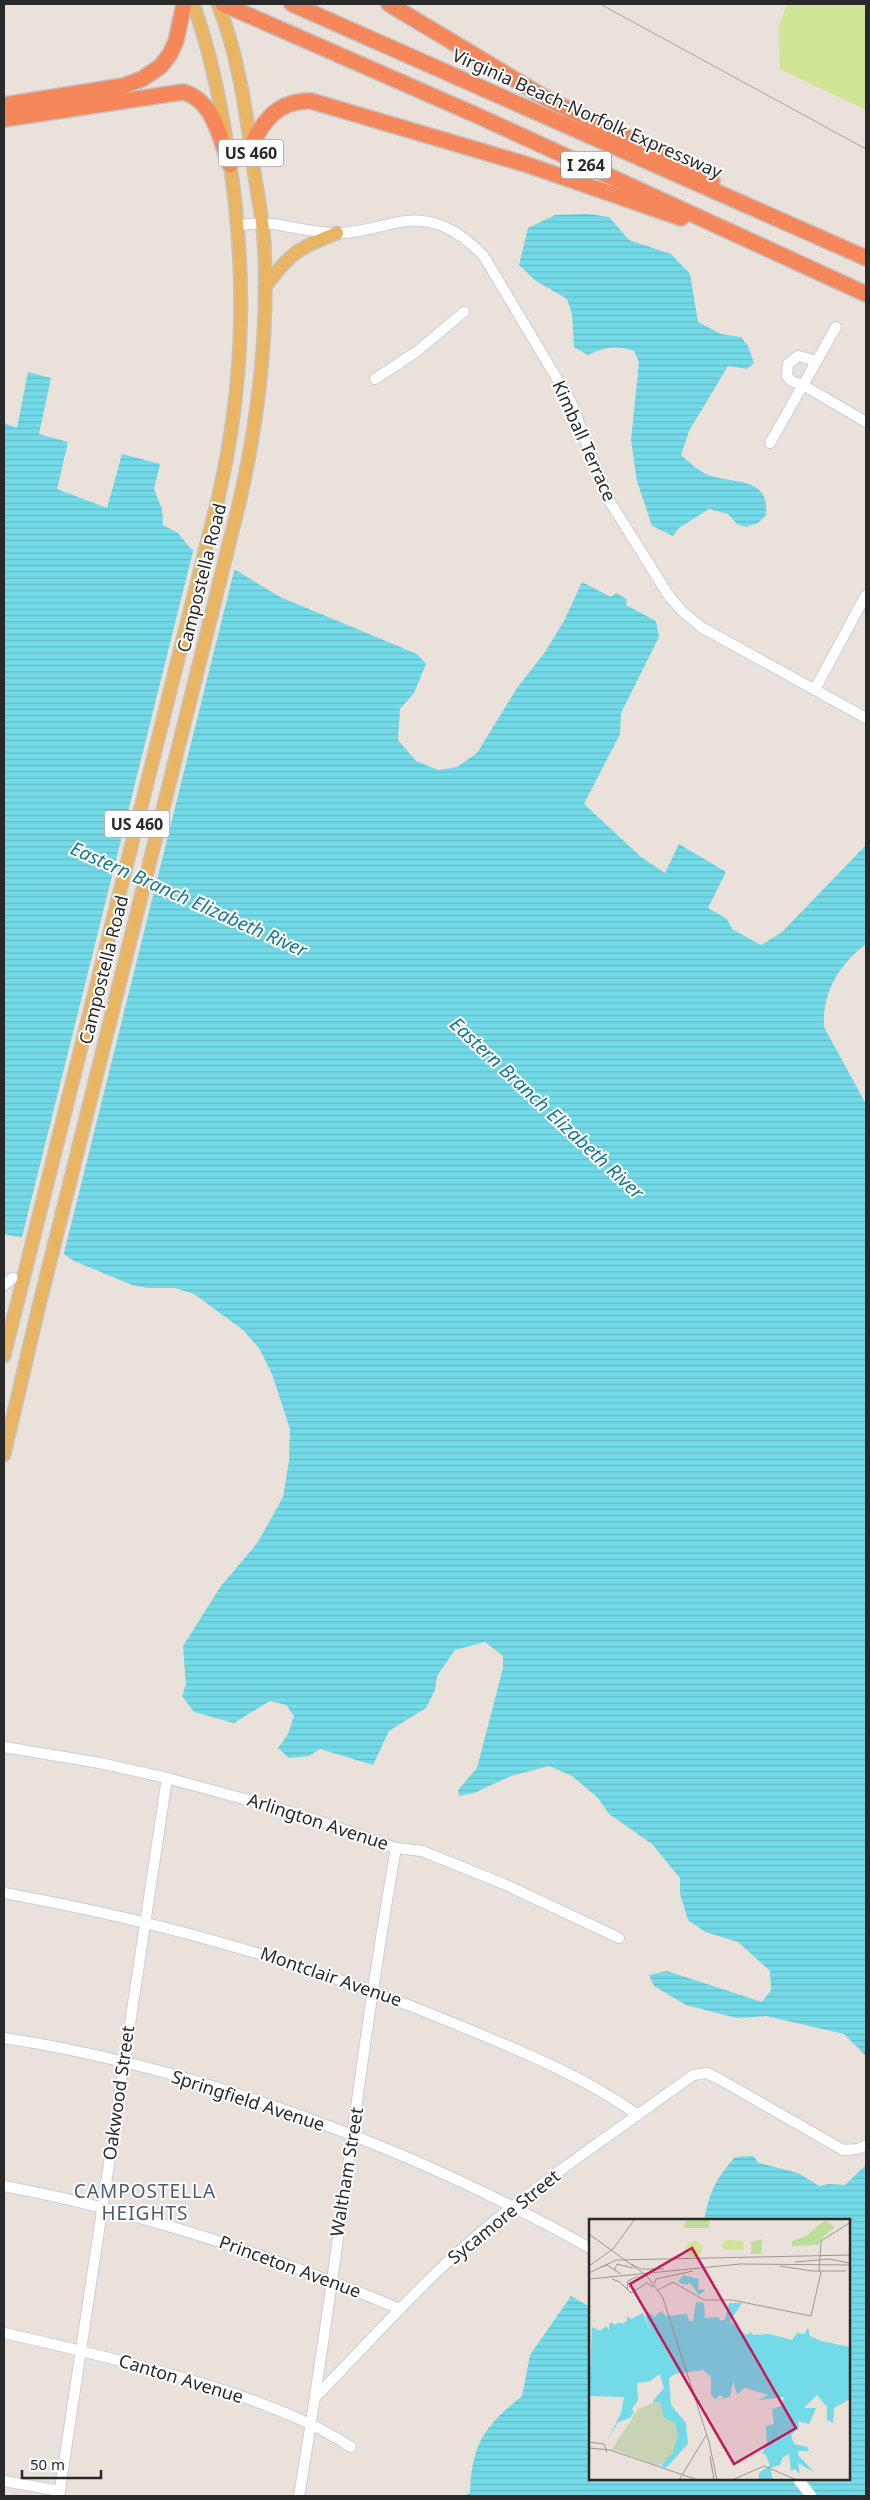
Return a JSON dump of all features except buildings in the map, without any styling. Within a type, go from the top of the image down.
[{"type":"highway","points":[[4,105],[122,86],[142,79],[161,66],[170,54],[176,41],[184,4]]},
{"type":"highway","name":"I 264","points":[[223,4],[484,119],[866,294]]},
{"type":"highway","name":"Virginia Beach-Norfolk Expressway","points":[[292,4],[866,258]]},
{"type":"highway","points":[[389,4],[528,88],[596,124],[671,158],[787,224]]},
{"type":"highway","points":[[4,119],[183,92],[199,99],[207,108],[230,165]]},
{"type":"highway","points":[[250,147],[266,119],[276,110],[289,103],[311,101],[525,164],[636,204],[744,239]]},
{"type":"main road","name":"US 460","points":[[193,4],[212,66],[230,165],[237,225]]},
{"type":"main road","name":"US 460","points":[[218,4],[236,62],[262,223],[265,287]]},
{"type":"main road","name":"Campostella Road","points":[[4,1356],[226,464],[238,394],[241,343],[237,225]]},
{"type":"main road","points":[[265,287],[283,261],[305,245],[337,234]]},
{"type":"main road","name":"Campostella Road","points":[[4,1452],[247,468],[264,344],[265,287]]},
{"type":"street","name":"Kimball Terrace","points":[[237,225],[262,223],[337,234],[366,230],[401,221],[424,221],[449,228],[465,237],[484,256],[571,402],[607,497],[669,596],[682,612],[701,627],[866,718]]},
{"type":"street","points":[[375,380],[416,352],[464,312]]},
{"type":"street","points":[[770,443],[836,327]]},
{"type":"street","points":[[814,364],[810,359],[798,356],[788,364],[787,376],[796,385],[803,385],[866,422]]},
{"type":"street","points":[[815,689],[866,595]]},
{"type":"street","points":[[4,1285],[13,1278]]},
{"type":"street","name":"Arlington Avenue","points":[[4,1747],[167,1778],[299,1814],[396,1848],[422,1850],[486,1876],[618,1938]]},
{"type":"street","name":"Oakwood Street","points":[[60,2494],[123,2062],[167,1778]]},
{"type":"street","name":"Waltham Street","points":[[299,2496],[316,2396],[352,2136],[396,1848]]},
{"type":"street","name":"Montclair Avenue","points":[[4,1893],[145,1922],[257,1952],[374,1991],[568,2072],[638,2115]]},
{"type":"street","name":"Springfield Avenue","points":[[4,2038],[123,2062],[220,2090],[352,2136],[467,2184],[589,2247]]},
{"type":"street","name":"Sycamore Street","points":[[316,2396],[400,2309],[478,2235],[595,2143],[638,2115],[693,2074],[707,2073],[715,2077],[843,2150],[858,2150],[866,2145]]},
{"type":"street","name":"Princeton Avenue","points":[[4,2186],[102,2206],[246,2249],[331,2280],[400,2309]]},
{"type":"street","name":"Canton Avenue","points":[[4,2333],[82,2350],[194,2381],[311,2423],[351,2447]]},
{"type":"street","points":[[799,2480],[811,2496]]},
{"type":"street","points":[[4,2481],[60,2494]]},
{"type":"green space","points":[[787,4],[866,4],[866,110],[780,69],[779,26]]},
{"type":"water","points":[[588,214],[609,217],[629,240],[671,254],[690,274],[698,322],[721,334],[741,337],[748,346],[754,363],[747,369],[728,366],[689,431],[681,455],[706,474],[746,483],[762,493],[766,502],[766,515],[758,523],[746,527],[737,524],[728,514],[709,509],[679,528],[673,536],[652,526],[637,481],[631,440],[639,362],[634,351],[611,348],[588,355],[574,347],[572,314],[567,299],[536,281],[519,265],[528,228],[555,215]]},
{"type":"water","name":"Eastern Branch Elizabeth River","points":[[28,372],[51,378],[39,434],[68,442],[57,489],[107,508],[122,454],[160,464],[154,489],[162,509],[163,525],[178,533],[190,548],[239,572],[280,597],[417,654],[426,664],[414,693],[400,709],[398,740],[416,761],[438,770],[457,767],[477,753],[517,688],[545,652],[564,621],[582,582],[611,597],[616,593],[627,599],[626,605],[656,621],[659,637],[621,713],[620,734],[584,804],[641,857],[665,873],[679,844],[726,872],[708,908],[727,919],[732,929],[761,945],[782,932],[866,845],[866,944],[840,970],[834,980],[826,1002],[824,1027],[866,1104],[866,2056],[844,2034],[766,2016],[737,2018],[686,2005],[654,1986],[649,1975],[667,1971],[762,2002],[771,1990],[770,1971],[738,1942],[705,1932],[688,1920],[680,1894],[680,1878],[652,1844],[609,1814],[598,1798],[572,1776],[549,1766],[511,1776],[474,1793],[459,1796],[458,1790],[477,1768],[503,1668],[503,1656],[485,1642],[455,1650],[437,1676],[435,1690],[426,1708],[389,1731],[373,1765],[320,1749],[309,1756],[289,1758],[278,1748],[288,1734],[294,1716],[286,1705],[270,1701],[234,1723],[194,1712],[182,1696],[186,1684],[183,1646],[221,1586],[258,1542],[283,1497],[289,1461],[290,1429],[272,1374],[259,1348],[243,1330],[194,1294],[175,1288],[148,1288],[132,1285],[74,1261],[48,1243],[4,1234],[4,423],[17,428]]},
{"type":"water","points":[[753,2156],[759,2163],[798,2173],[819,2186],[829,2184],[845,2185],[866,2165],[866,2496],[463,2496],[470,2493],[474,2461],[482,2437],[498,2417],[522,2396],[530,2355],[571,2296],[589,2306],[589,2480],[850,2480],[850,2219],[704,2219],[714,2186],[735,2157]]},
{"type":"pier","points":[[194,547],[235,567],[63,1257],[47,1246],[21,1241]]},
{"type":"tram line","points":[[600,4],[866,149]]},
{"type":"district","name":"CAMPOSTELLA HEIGHTS","points":[[145,2202]]}]
